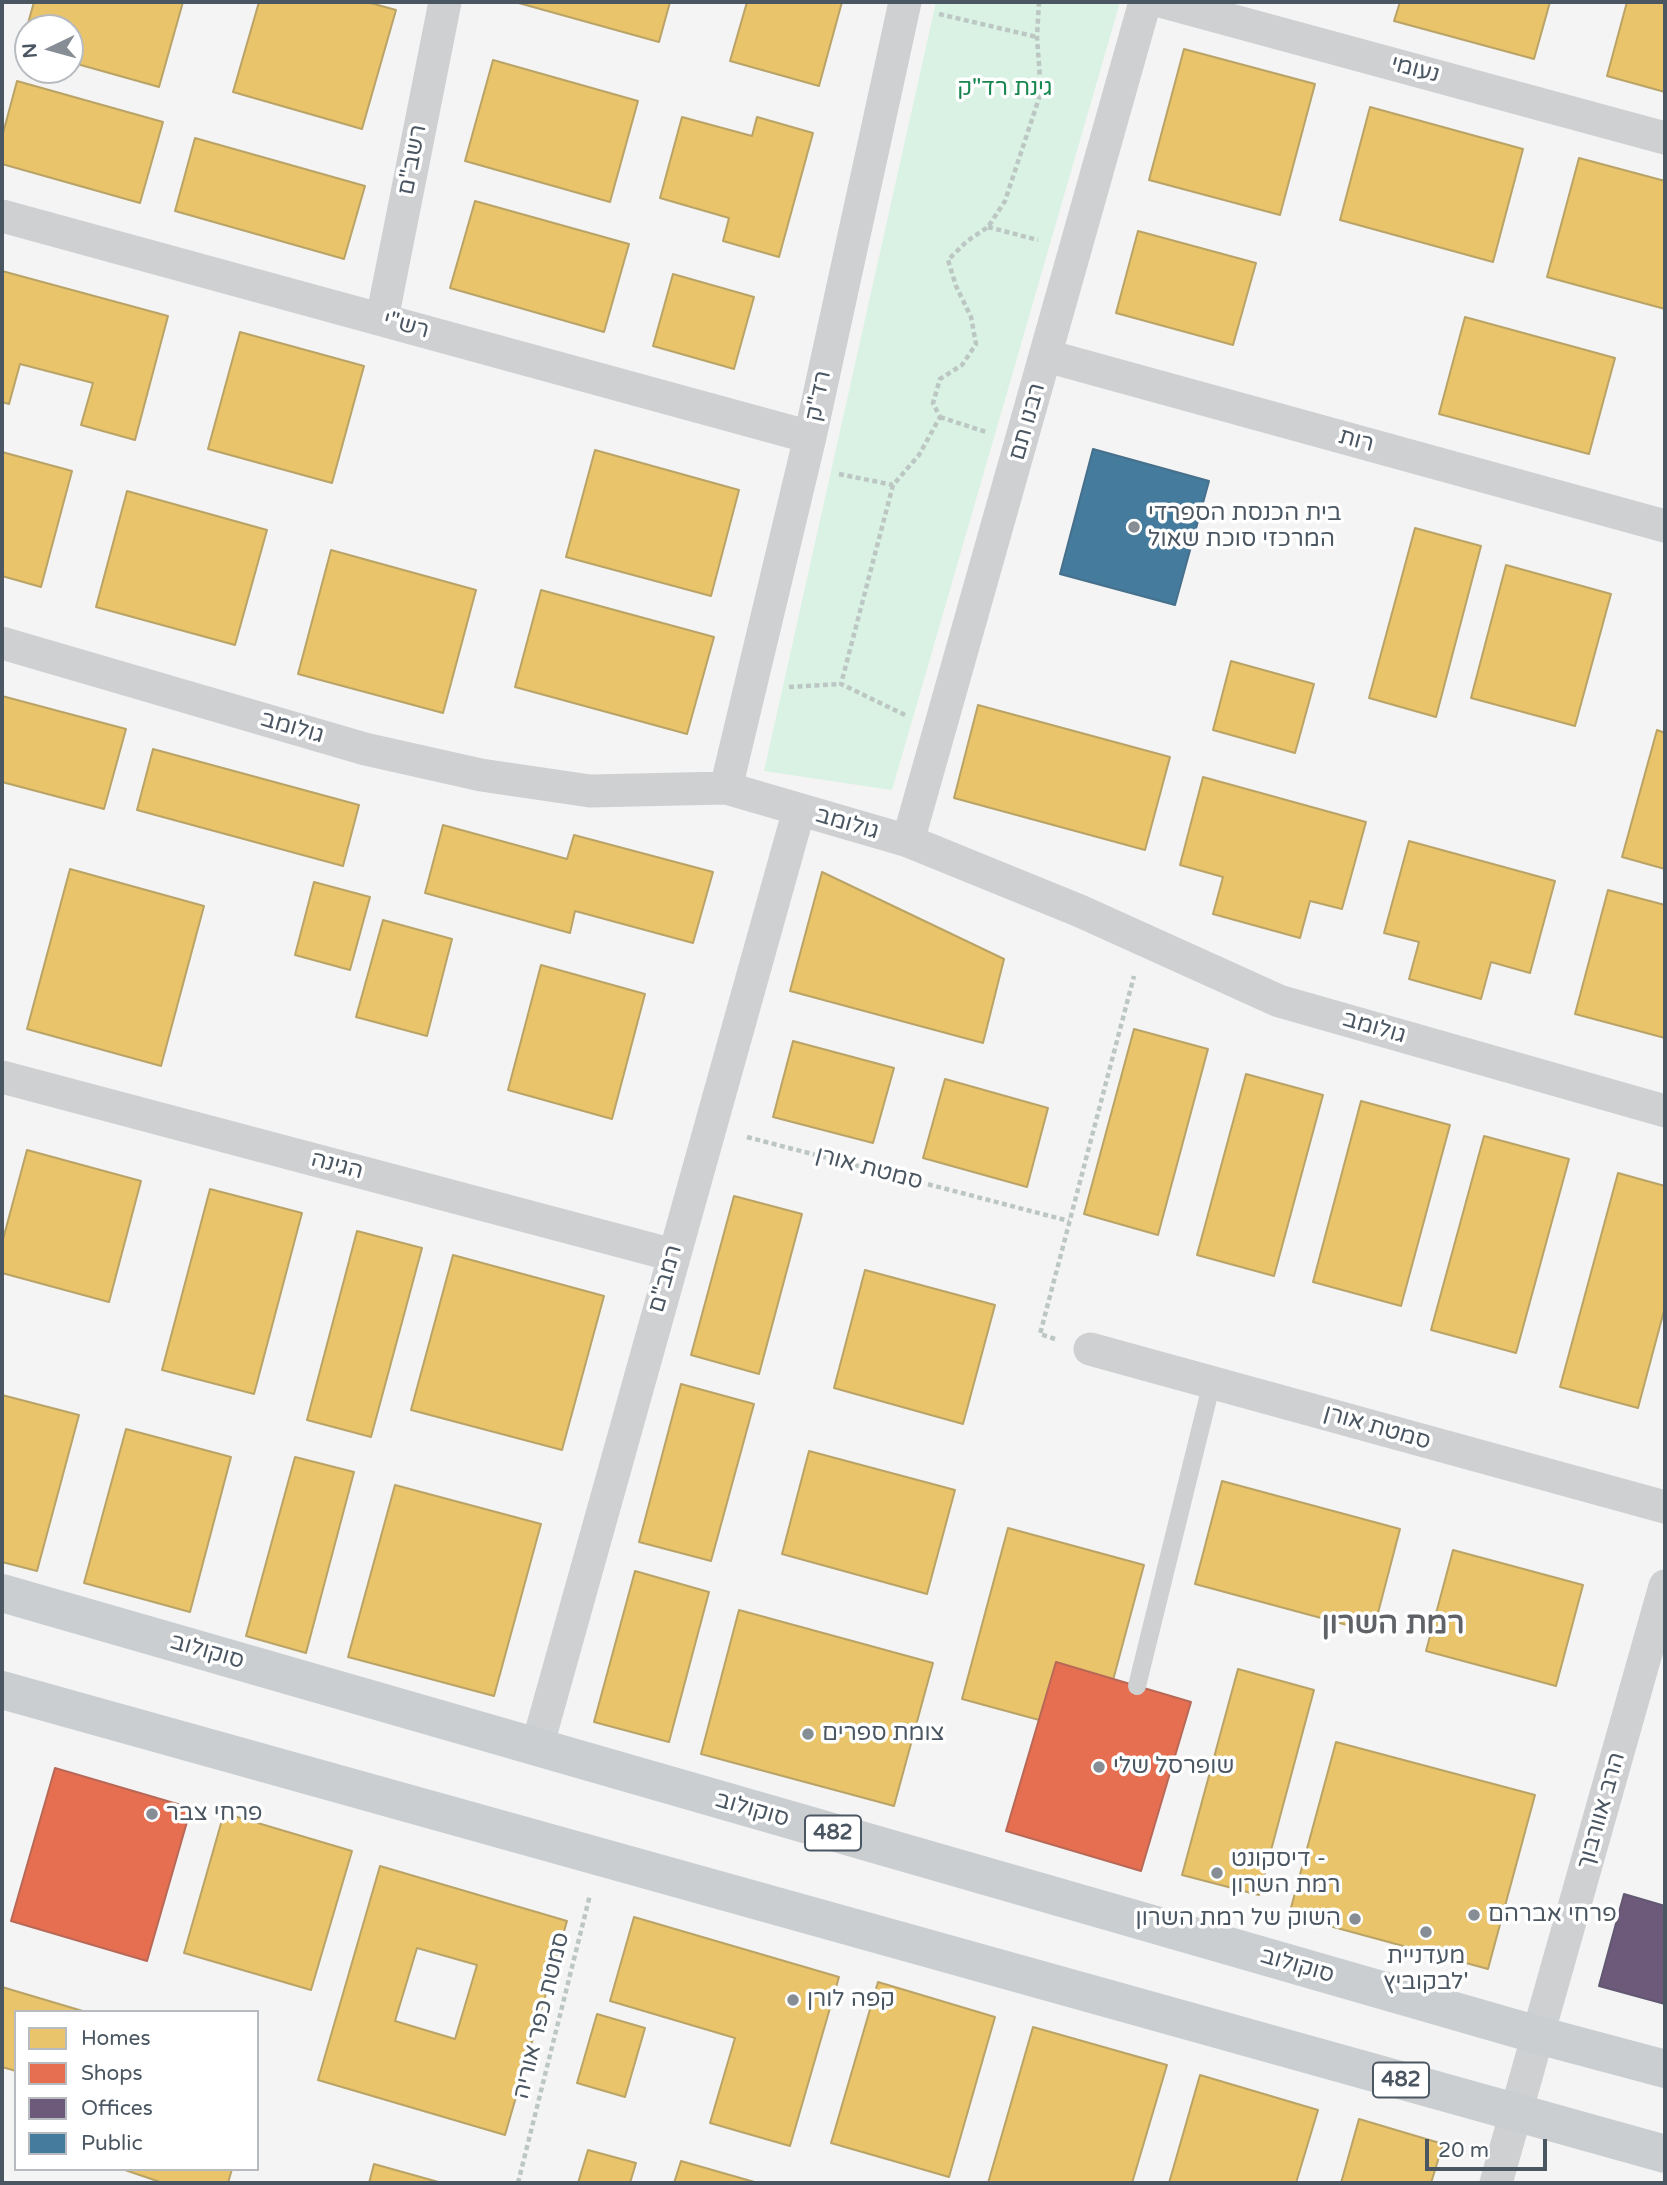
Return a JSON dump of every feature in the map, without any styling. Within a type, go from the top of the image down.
[{"type":"main road","name":"סוקולוב","points":[[2,1593],[1538,2035],[1665,2069]]},
{"type":"main road","name":"482","points":[[2,1690],[1665,2154]]},
{"type":"street","name":"רשב\"ם","points":[[382,319],[445,2]]},
{"type":"street","name":"רבנו תם","points":[[908,841],[1145,2]]},
{"type":"street","name":"נעומי","points":[[1164,2],[1665,138]]},
{"type":"street","name":"רד\"ק","points":[[726,788],[807,452],[905,4]]},
{"type":"street","name":"רש\"י","points":[[2,216],[382,319],[807,452]]},
{"type":"street","name":"רות","points":[[1047,356],[1665,526]]},
{"type":"street","name":"גולומב","points":[[2,643],[365,749],[481,775],[590,791],[726,788],[908,841],[1144,940],[1279,1001],[1665,1111]]},
{"type":"street","name":"רמב\"ם","points":[[537,1747],[799,810]]},
{"type":"street","name":"הגינה","points":[[2,1077],[673,1255]]},
{"type":"street","name":"סמטת אורן","points":[[1090,1349],[1665,1507]]},
{"type":"street","name":"הרב אוורבוך","points":[[1496,2183],[1665,1586]]},
{"type":"lane","points":[[1137,1686],[1212,1382]]},
{"type":"path","points":[[841,684],[893,485],[919,455],[940,417],[933,403],[940,379],[962,365],[976,344],[971,317],[956,286],[948,260],[967,241],[988,227],[1005,201],[1041,92],[1037,37],[1039,2]]},
{"type":"path","points":[[905,4],[1037,37]]},
{"type":"path","points":[[988,227],[1077,249]]},
{"type":"path","points":[[807,452],[893,485]]},
{"type":"path","points":[[749,689],[841,684],[940,732]]},
{"type":"path","points":[[1090,1349],[1040,1334],[1144,940]]},
{"type":"path","name":"סמטת אורן","points":[[709,1128],[1069,1221]]},
{"type":"path","name":"סמטת כפר אוריה","points":[[518,2183],[600,1857]]},
{"type":"green space","name":"גינת רד\"ק","points":[[936,2],[1120,2],[892,790],[764,771]]},
{"type":"building: Homes","points":[[34,2],[183,2],[159,87],[84,66],[84,14],[31,14]]},
{"type":"building: Homes","points":[[259,2],[367,2],[396,10],[362,129],[233,92]]},
{"type":"building: Homes","points":[[515,2],[670,2],[659,42]]},
{"type":"building: Homes","points":[[747,2],[842,2],[819,86],[730,61]]},
{"type":"building: Homes","points":[[1400,2],[1550,2],[1534,59],[1394,21]]},
{"type":"building: Homes","points":[[1627,2],[1665,2],[1665,92],[1607,76]]},
{"type":"building: Homes","points":[[1184,49],[1315,84],[1280,215],[1149,180]]},
{"type":"building: Homes","points":[[493,60],[638,101],[610,202],[465,161]]},
{"type":"building: Homes","points":[[16,84],[28,84],[163,122],[140,203],[2,164],[2,137]]},
{"type":"building: Homes","points":[[1370,107],[1523,149],[1493,262],[1340,220]]},
{"type":"building: Homes","points":[[682,117],[752,136],[757,117],[813,133],[779,257],[723,241],[729,218],[660,198]]},
{"type":"building: Homes","points":[[195,138],[365,186],[344,259],[175,211]]},
{"type":"building: Homes","points":[[1579,158],[1665,181],[1665,309],[1547,277]]},
{"type":"building: Homes","points":[[475,201],[629,244],[604,332],[450,288]]},
{"type":"building: Homes","points":[[1138,231],[1256,263],[1233,345],[1116,313]]},
{"type":"building: Homes","points":[[2,271],[168,316],[135,440],[81,425],[93,383],[20,364],[9,404],[2,402]]},
{"type":"building: Homes","points":[[673,274],[754,297],[734,369],[653,346]]},
{"type":"building: Homes","points":[[1465,317],[1615,358],[1589,454],[1439,414]]},
{"type":"building: Homes","points":[[240,332],[364,366],[332,483],[208,449]]},
{"type":"building: Homes","points":[[595,450],[739,490],[711,596],[566,557]]},
{"type":"building: Homes","points":[[2,452],[72,471],[41,587],[2,576]]},
{"type":"building: Homes","points":[[127,491],[267,530],[235,645],[96,607]]},
{"type":"building: Homes","points":[[1415,528],[1481,546],[1436,717],[1369,698]]},
{"type":"building: Homes","points":[[331,550],[476,590],[443,713],[298,674]]},
{"type":"building: Homes","points":[[1506,565],[1611,594],[1575,726],[1471,698]]},
{"type":"building: Homes","points":[[541,590],[714,637],[687,734],[515,687]]},
{"type":"building: Homes","points":[[1231,661],[1314,684],[1295,753],[1213,730]]},
{"type":"building: Homes","points":[[2,696],[126,729],[104,809],[2,782]]},
{"type":"building: Homes","points":[[978,705],[1170,757],[1145,850],[954,798]]},
{"type":"building: Homes","points":[[1657,730],[1665,733],[1665,869],[1622,857]]},
{"type":"building: Homes","points":[[153,749],[359,805],[343,866],[137,810]]},
{"type":"building: Homes","points":[[1203,777],[1366,822],[1342,909],[1310,901],[1300,938],[1213,914],[1223,877],[1180,865]]},
{"type":"building: Homes","points":[[443,825],[567,859],[574,835],[713,872],[693,943],[575,911],[570,933],[425,893]]},
{"type":"building: Homes","points":[[1409,841],[1555,881],[1530,973],[1491,962],[1481,999],[1409,979],[1419,942],[1384,933]]},
{"type":"building: Homes","points":[[70,869],[204,906],[161,1066],[27,1029]]},
{"type":"building: Homes","points":[[822,872],[1004,959],[983,1043],[790,991]]},
{"type":"building: Homes","points":[[314,882],[370,897],[350,970],[295,955]]},
{"type":"building: Homes","points":[[1608,890],[1665,905],[1665,1038],[1575,1014]]},
{"type":"building: Homes","points":[[383,920],[452,939],[427,1036],[356,1017]]},
{"type":"building: Homes","points":[[541,965],[645,994],[612,1119],[508,1090]]},
{"type":"building: Homes","points":[[1134,1029],[1208,1049],[1158,1235],[1084,1214]]},
{"type":"building: Homes","points":[[793,1041],[894,1068],[873,1143],[773,1117]]},
{"type":"building: Homes","points":[[1246,1074],[1323,1095],[1274,1276],[1197,1255]]},
{"type":"building: Homes","points":[[945,1079],[1048,1108],[1027,1187],[923,1158]]},
{"type":"building: Homes","points":[[1361,1101],[1450,1125],[1401,1306],[1313,1282]]},
{"type":"building: Homes","points":[[1484,1136],[1569,1159],[1516,1353],[1431,1330]]},
{"type":"building: Homes","points":[[27,1150],[141,1181],[109,1302],[2,1273],[2,1243]]},
{"type":"building: Homes","points":[[1618,1173],[1665,1186],[1665,1307],[1638,1408],[1560,1387]]},
{"type":"building: Homes","points":[[210,1189],[302,1213],[254,1394],[162,1370]]},
{"type":"building: Homes","points":[[734,1196],[802,1214],[759,1374],[691,1355]]},
{"type":"building: Homes","points":[[357,1231],[422,1248],[371,1437],[307,1420]]},
{"type":"building: Homes","points":[[453,1255],[604,1296],[562,1450],[411,1410]]},
{"type":"building: Homes","points":[[865,1270],[995,1305],[963,1424],[834,1388]]},
{"type":"building: Homes","points":[[681,1384],[754,1404],[711,1561],[639,1542]]},
{"type":"building: Homes","points":[[2,1395],[79,1415],[37,1571],[2,1562]]},
{"type":"building: Homes","points":[[126,1429],[231,1457],[190,1612],[84,1583]]},
{"type":"building: Homes","points":[[809,1451],[955,1490],[927,1594],[782,1554]]},
{"type":"building: Homes","points":[[295,1457],[354,1472],[306,1653],[246,1636]]},
{"type":"building: Homes","points":[[1222,1481],[1400,1529],[1373,1632],[1195,1584]]},
{"type":"building: Homes","points":[[395,1485],[541,1524],[494,1696],[348,1657]]},
{"type":"building: Homes","points":[[1008,1528],[1144,1565],[1098,1736],[962,1699]]},
{"type":"building: Homes","points":[[1453,1550],[1583,1585],[1556,1686],[1426,1651]]},
{"type":"building: Homes","points":[[635,1571],[709,1592],[669,1742],[594,1722]]},
{"type":"building: Homes","points":[[739,1610],[933,1663],[894,1806],[701,1754]]},
{"type":"building: Homes","points":[[1238,1669],[1314,1690],[1259,1895],[1182,1875]]},
{"type":"building: Homes","points":[[1336,1742],[1535,1795],[1488,1969],[1289,1915]]},
{"type":"building: Homes","points":[[224,1813],[352,1851],[311,1990],[184,1953]]},
{"type":"building: Homes","points":[[380,1866],[567,1921],[505,2135],[318,2080]],"holes":[[[417,1948],[477,1965],[455,2039],[395,2021]]]},
{"type":"building: Homes","points":[[634,1917],[839,1977],[790,2146],[710,2123],[735,2038],[610,2001]]},
{"type":"building: Homes","points":[[878,1982],[995,2017],[949,2177],[831,2143]]},
{"type":"building: Homes","points":[[2,1987],[79,2010],[14,2010],[14,2070],[2,2067]]},
{"type":"building: Homes","points":[[597,2014],[645,2028],[625,2097],[577,2083]]},
{"type":"building: Homes","points":[[1033,2027],[1167,2065],[1132,2183],[988,2183]]},
{"type":"building: Homes","points":[[1200,2075],[1318,2110],[1296,2183],[1169,2183]]},
{"type":"building: Homes","points":[[1359,2119],[1443,2144],[1431,2183],[1341,2183]]},
{"type":"building: Homes","points":[[588,2150],[636,2163],[630,2183],[578,2183]]},
{"type":"building: Homes","points":[[681,2161],[758,2183],[674,2183]]},
{"type":"building: Homes","points":[[374,2164],[442,2183],[369,2183]]},
{"type":"building: Homes","points":[[128,2171],[231,2171],[228,2183],[163,2183]]},
{"type":"building: Shops","name":"שופרסל שלי","points":[[1056,1662],[1191,1702],[1141,1871],[1006,1831]]},
{"type":"building: Shops","points":[[55,1768],[191,1808],[147,1961],[11,1921]]},
{"type":"building: Offices","points":[[1624,1894],[1665,1906],[1665,2004],[1599,1986]]},
{"type":"building: Public","name":"בית הכנסת הספרדי המרכזי סוכת שאול","points":[[1093,449],[1209,481],[1175,605],[1060,574]]},
{"type":"place","name":"בית הכנסת הספרדי המרכזי סוכת שאול","points":[[1134,527]]},
{"type":"place","name":"צומת ספרים","points":[[808,1734]]},
{"type":"place","name":"שופרסל שלי","points":[[1099,1767]]},
{"type":"place","name":"פרחי צבר","points":[[152,1814]]},
{"type":"place","name":"דיסקונט - רמת השרון","points":[[1217,1873]]},
{"type":"place","name":"פרחי אברהם","points":[[1474,1915]]},
{"type":"place","name":"השוק של רמת השרון","points":[[1355,1919]]},
{"type":"place","name":"מעדניית לבקוביץ'","points":[[1426,1932]]},
{"type":"place","name":"קפה לורן","points":[[793,2000]]},
{"type":"district","name":"רמת השרון","points":[[1393,1625]]}]
